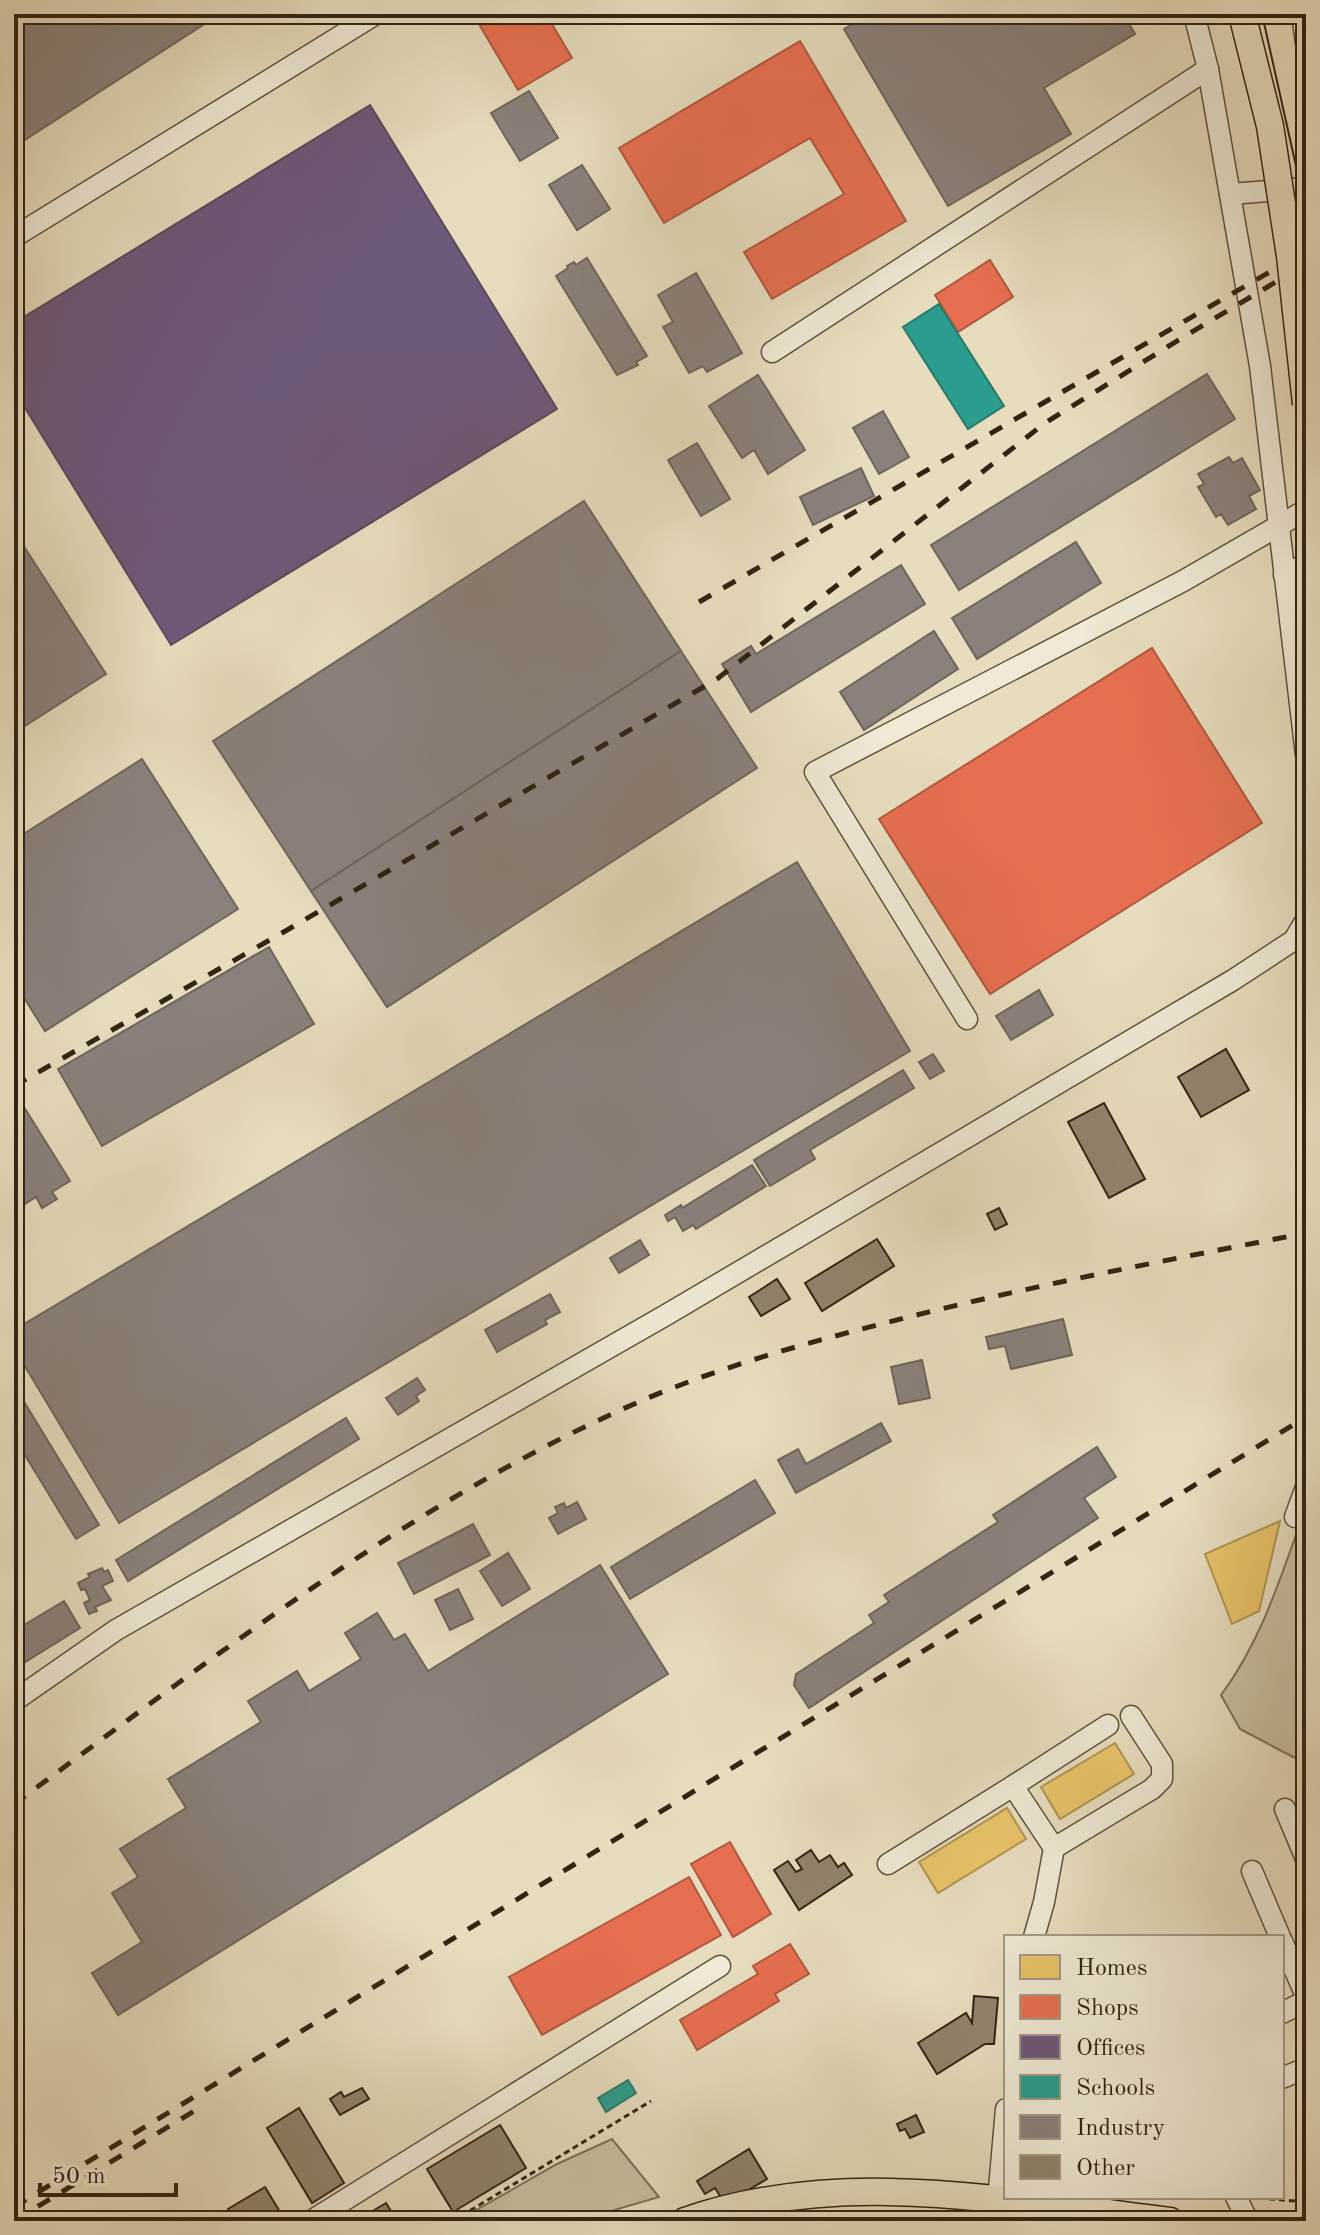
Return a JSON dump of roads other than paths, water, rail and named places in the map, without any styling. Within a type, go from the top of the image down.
[{"type":"main road","points":[[1242,14],[1270,126],[1290,256],[1306,404]]},
{"type":"main road","points":[[685,2221],[775,2198],[895,2190],[1170,2221]]},
{"type":"street","points":[[14,237],[376,14]]},
{"type":"street","points":[[1194,14],[1208,69],[1260,366],[1306,755]]},
{"type":"street","points":[[772,352],[1208,69]]},
{"type":"street","points":[[1230,194],[1306,188]]},
{"type":"street","points":[[967,1019],[815,772],[1183,581],[1306,510]]},
{"type":"street","points":[[1284,575],[1306,564]]},
{"type":"street","points":[[14,1701],[116,1630],[666,1315],[1233,980],[1294,940],[1306,920]]},
{"type":"street","points":[[1295,1517],[1306,1487]]},
{"type":"street","points":[[1054,1848],[1152,1789],[1162,1779],[1162,1764],[1131,1716]]},
{"type":"street","points":[[888,1864],[1108,1725]]},
{"type":"street","points":[[1013,1786],[1054,1848],[1035,1935]]},
{"type":"street","points":[[1285,1809],[1306,1859]]},
{"type":"street","points":[[1252,1871],[1279,1935]]},
{"type":"street","points":[[1284,1946],[1306,1999],[1284,2012]]},
{"type":"street","points":[[311,2221],[720,1966]]},
{"type":"street","points":[[1284,2077],[1306,2068]]},
{"type":"street","points":[[998,2200],[1004,2132]]},
{"type":"street","points":[[1237,2199],[1248,2221]]},
{"type":"tram line","points":[[1262,14],[1296,166],[1306,255]]},
{"type":"railway","points":[[699,602],[1306,251]]},
{"type":"railway","points":[[14,1086],[717,679],[1045,423],[1306,264]]},
{"type":"railway","points":[[14,1804],[241,1638],[396,1533],[558,1440],[643,1400],[751,1360],[917,1315],[1083,1277],[1306,1233]]},
{"type":"railway","points":[[14,2207],[1306,1417]]},
{"type":"railway","points":[[14,2221],[199,2108]]}]
